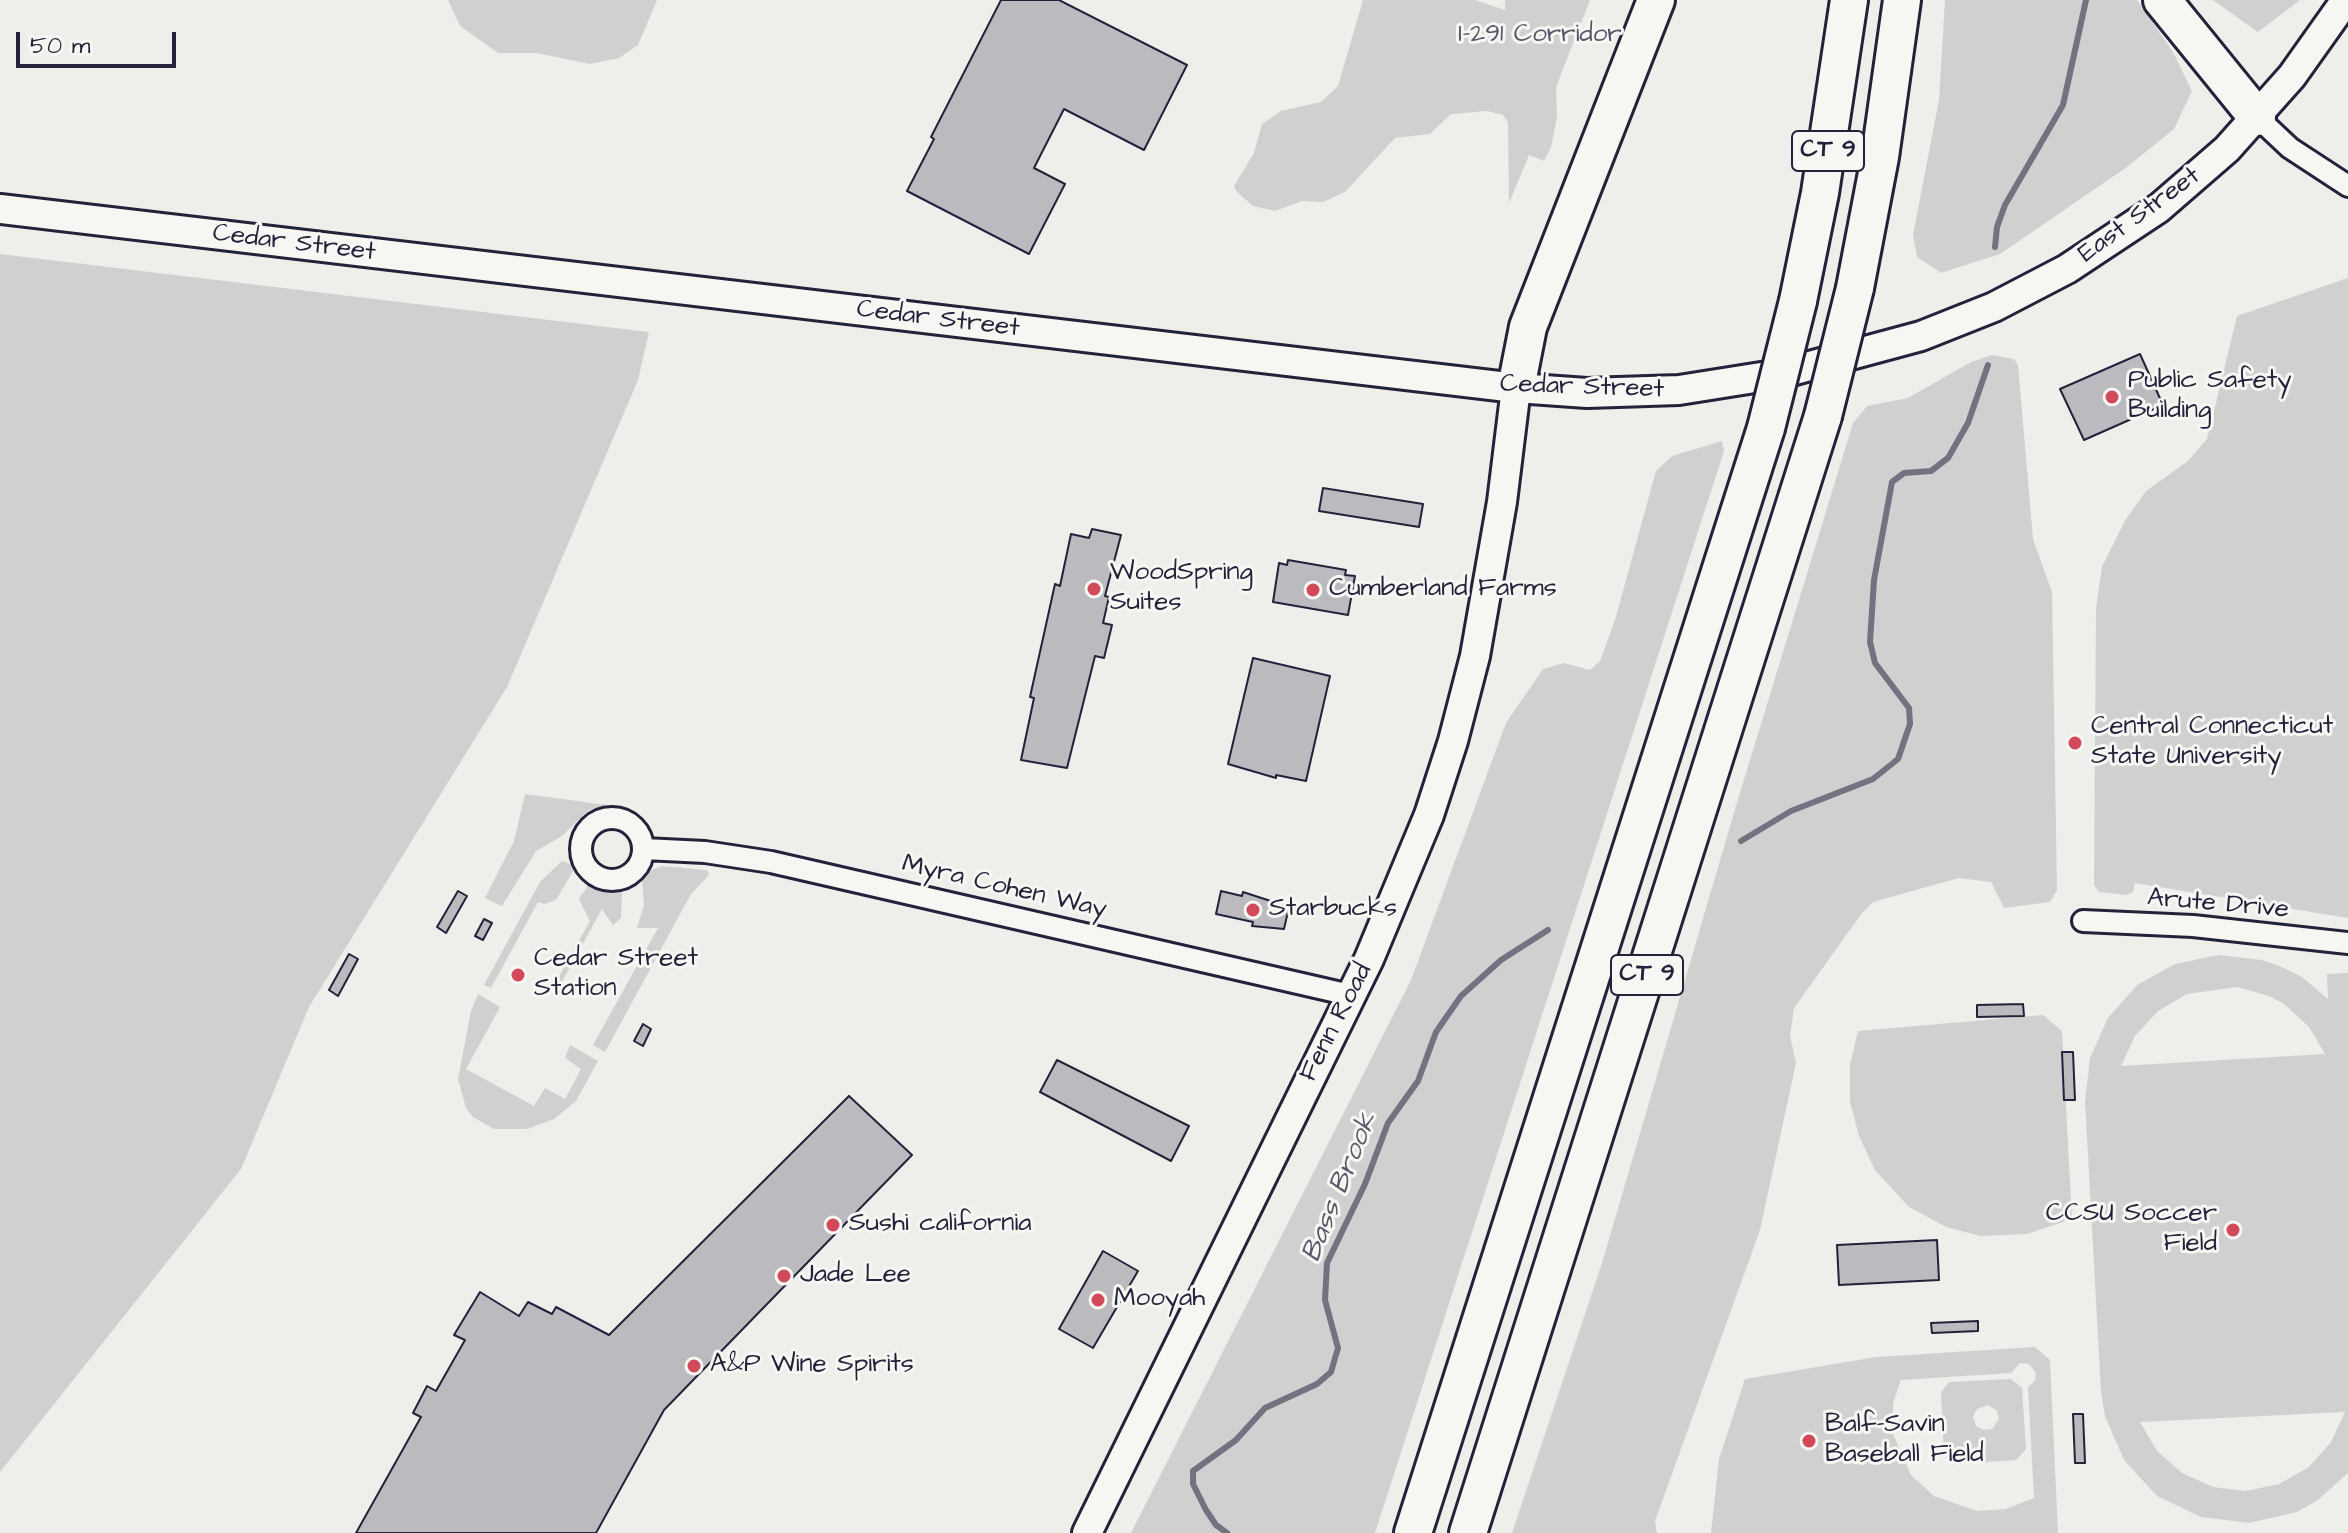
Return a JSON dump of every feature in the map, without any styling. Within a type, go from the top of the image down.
[{"type":"highway","points":[[1516,388],[1528,327],[1656,0]]},
{"type":"highway","name":"CT 9","points":[[1413,1533],[1766,428],[1798,301],[1820,193],[1849,0]]},
{"type":"highway","name":"CT 9","points":[[1468,1533],[1823,416],[1855,288],[1880,157],[1902,0]]},
{"type":"highway","points":[[2162,0],[2257,117]]},
{"type":"main road","name":"East Street","points":[[1874,351],[1994,307],[2091,255],[2179,192],[2257,117],[2309,55],[2346,0]]},
{"type":"main road","name":"Cedar Street","points":[[0,209],[1516,388],[1587,393],[1679,390],[1764,378],[1874,351]]},
{"type":"main road","name":"Fenn Road","points":[[1087,1533],[1379,938],[1424,829],[1459,721],[1475,656],[1502,502],[1516,388]]},
{"type":"street","points":[[2257,117],[2290,148],[2348,186]]},
{"type":"street","name":"Myra Cohen Way","points":[[644,849],[705,852],[785,865],[1350,995]]},
{"type":"street","name":"Arute Drive","points":[[2083,921],[2193,926],[2348,943]]},
{"type":"green space","points":[[448,0],[657,0],[638,45],[619,58],[590,64],[536,53],[498,53],[460,26]]},
{"type":"green space","name":"I-291 Corridor","points":[[1363,0],[1475,0],[1505,10],[1505,0],[1590,0],[1556,87],[1557,117],[1551,147],[1544,161],[1529,155],[1509,203],[1508,123],[1503,115],[1487,111],[1451,114],[1430,134],[1395,138],[1345,192],[1323,202],[1302,201],[1275,211],[1253,206],[1237,192],[1234,186],[1254,153],[1262,124],[1281,111],[1321,102],[1338,86]]},
{"type":"green space","points":[[1945,0],[2137,0],[2173,52],[2192,91],[2174,129],[2127,167],[2000,254],[1941,273],[1917,257],[1913,235],[1939,100]]},
{"type":"green space","points":[[2213,0],[2300,0],[2258,32]]},
{"type":"green space","points":[[0,254],[649,332],[638,380],[507,687],[309,1007],[241,1169],[0,1472]]},
{"type":"green space","points":[[2348,278],[2348,918],[2135,883],[2133,892],[2127,895],[2099,892],[2094,885],[2096,608],[2102,567],[2126,519],[2146,491],[2188,461],[2207,439],[2237,316]]},
{"type":"green space","points":[[1992,355],[2014,359],[2018,365],[2033,539],[2052,592],[2057,890],[2050,902],[2004,908],[1991,882],[1959,878],[1873,902],[1862,913],[1794,1008],[1790,1036],[1796,1063],[1760,1230],[1655,1521],[1657,1533],[1512,1533],[1602,1263],[1736,806],[1853,423],[1867,406],[1908,398],[1971,362]]},
{"type":"green space","points":[[1722,441],[1724,451],[1375,1533],[1131,1533],[1411,980],[1506,723],[1543,669],[1564,663],[1590,670],[1600,661],[1615,620],[1656,471],[1672,456]]},
{"type":"green space","points":[[525,794],[607,805],[589,810],[562,836],[536,851],[502,906],[485,898],[514,841]]},
{"type":"green space","points":[[562,861],[570,864],[573,871],[556,900],[544,904],[538,902],[491,988],[484,985],[540,882]]},
{"type":"green space","points":[[663,866],[707,870],[709,875],[691,894],[605,1052],[593,1045],[658,928],[637,928],[644,905],[642,879],[648,871]]},
{"type":"green space","points":[[589,884],[622,892],[621,918],[613,925],[602,909],[562,982],[557,980],[590,921],[579,899]]},
{"type":"green space","name":"CCSU Soccer Field","points":[[2218,955],[2262,960],[2302,977],[2328,999],[2327,974],[2348,973],[2348,1473],[2318,1500],[2297,1512],[2249,1523],[2201,1517],[2157,1496],[2124,1460],[2105,1416],[2101,1392],[2085,1101],[2090,1058],[2108,1018],[2137,985],[2175,964]],"holes":[[[2237,987],[2269,996],[2284,1004],[2309,1027],[2325,1054],[2121,1066],[2135,1036],[2158,1011],[2187,994]],[[2345,1412],[2331,1442],[2309,1467],[2279,1484],[2246,1491],[2213,1487],[2182,1473],[2157,1451],[2140,1422]]]},
{"type":"green space","points":[[478,994],[500,1007],[466,1069],[534,1106],[545,1088],[565,1099],[581,1069],[565,1058],[570,1045],[598,1061],[576,1101],[554,1119],[527,1129],[494,1129],[473,1117],[466,1108],[458,1079],[471,1011]]},
{"type":"green space","points":[[2043,1015],[2062,1031],[2072,1219],[2027,1234],[1981,1236],[1946,1227],[1909,1207],[1875,1170],[1859,1136],[1850,1102],[1850,1065],[1858,1031]]},
{"type":"green space","name":"Balf-Savin Baseball Field","points":[[2035,1347],[2050,1360],[2058,1533],[1711,1533],[1719,1459],[1745,1379],[1876,1357]],"holes":[[[2020,1363],[2029,1364],[2036,1373],[2035,1381],[2028,1387],[2034,1498],[2006,1509],[1977,1511],[1934,1496],[1911,1475],[1893,1434],[1893,1403],[1901,1380],[2011,1373]]]},
{"type":"green space","name":"Balf-Savin Baseball Field","points":[[2011,1379],[2022,1388],[2026,1449],[2016,1460],[1954,1464],[1944,1455],[1941,1392],[1949,1382]],"holes":[[[1988,1405],[1997,1411],[1999,1419],[1992,1429],[1984,1430],[1976,1426],[1973,1417],[1977,1409]]]},
{"type":"building","points":[[1001,0],[1059,0],[1187,65],[1144,150],[1064,109],[1034,168],[1065,184],[1029,254],[907,191]]},
{"type":"building","name":"Public Safety Building","points":[[2140,354],[2163,405],[2084,440],[2060,389]]},
{"type":"building","name":"Cumberland Farms","points":[[1323,488],[1423,504],[1419,527],[1319,511]]},
{"type":"building","points":[[1092,529],[1121,535],[1105,596],[1109,597],[1103,623],[1112,625],[1104,658],[1095,656],[1067,768],[1021,760],[1034,698],[1030,697],[1055,584],[1060,586],[1071,534],[1089,538]]},
{"type":"building","name":"Cumberland Farms","points":[[1288,560],[1346,570],[1345,575],[1355,576],[1348,615],[1273,602],[1279,563],[1287,565]]},
{"type":"building","points":[[1253,658],[1330,676],[1306,781],[1276,775],[1276,778],[1228,764]]},
{"type":"building","points":[[458,891],[467,896],[446,933],[437,927]]},
{"type":"building","name":"Starbucks","points":[[1221,891],[1242,896],[1243,892],[1289,907],[1284,929],[1252,926],[1253,922],[1216,914]]},
{"type":"building","points":[[484,919],[492,923],[483,940],[475,936]]},
{"type":"building","points":[[349,954],[358,959],[338,996],[329,990]]},
{"type":"building","points":[[2023,1004],[2024,1016],[1977,1017],[1977,1005]]},
{"type":"building","points":[[643,1024],[651,1029],[643,1046],[634,1041]]},
{"type":"building","points":[[2062,1052],[2073,1052],[2075,1100],[2064,1100]]},
{"type":"building","points":[[1057,1060],[1189,1126],[1171,1161],[1040,1092]]},
{"type":"building","points":[[849,1096],[912,1155],[664,1410],[596,1533],[356,1533],[421,1417],[413,1413],[427,1386],[436,1391],[465,1340],[454,1335],[480,1292],[519,1316],[528,1302],[552,1314],[556,1307],[609,1335]]},
{"type":"building","points":[[1937,1240],[1939,1280],[1839,1285],[1837,1245]]},
{"type":"building","name":"Mooyah","points":[[1103,1251],[1138,1271],[1093,1348],[1059,1329]]},
{"type":"building","points":[[1978,1321],[1978,1331],[1932,1333],[1931,1323]]},
{"type":"building","points":[[2073,1414],[2083,1414],[2085,1463],[2075,1463]]},
{"type":"waterway","name":"Bass Brook","points":[[1995,247],[1997,227],[2005,205],[2063,105],[2086,0]]},
{"type":"waterway","name":"Bass Brook","points":[[1741,841],[1791,811],[1873,779],[1898,759],[1910,724],[1909,708],[1875,663],[1870,642],[1874,580],[1892,482],[1904,473],[1931,471],[1948,458],[1968,423],[1988,365]]},
{"type":"waterway","name":"Bass Brook","points":[[1227,1533],[1216,1525],[1206,1510],[1193,1484],[1193,1471],[1236,1440],[1265,1408],[1317,1384],[1331,1372],[1338,1348],[1325,1300],[1327,1263],[1365,1184],[1388,1123],[1418,1081],[1436,1032],[1461,996],[1501,960],[1548,930]]},
{"type":"place","name":"Public Safety Building","points":[[2112,397]]},
{"type":"place","name":"WoodSpring Suites","points":[[1094,589]]},
{"type":"place","name":"Cumberland Farms","points":[[1313,590]]},
{"type":"place","name":"Central Connecticut State University","points":[[2075,743]]},
{"type":"place","name":"Starbucks","points":[[1253,910]]},
{"type":"place","name":"Cedar Street Station","points":[[518,975]]},
{"type":"place","name":"Sushi california","points":[[833,1225]]},
{"type":"place","name":"CCSU Soccer Field","points":[[2233,1230]]},
{"type":"place","name":"Jade Lee","points":[[784,1276]]},
{"type":"place","name":"Mooyah","points":[[1098,1300]]},
{"type":"place","name":"A&P Wine Spirits","points":[[694,1366]]},
{"type":"place","name":"Balf-Savin Baseball Field","points":[[1809,1441]]}]
